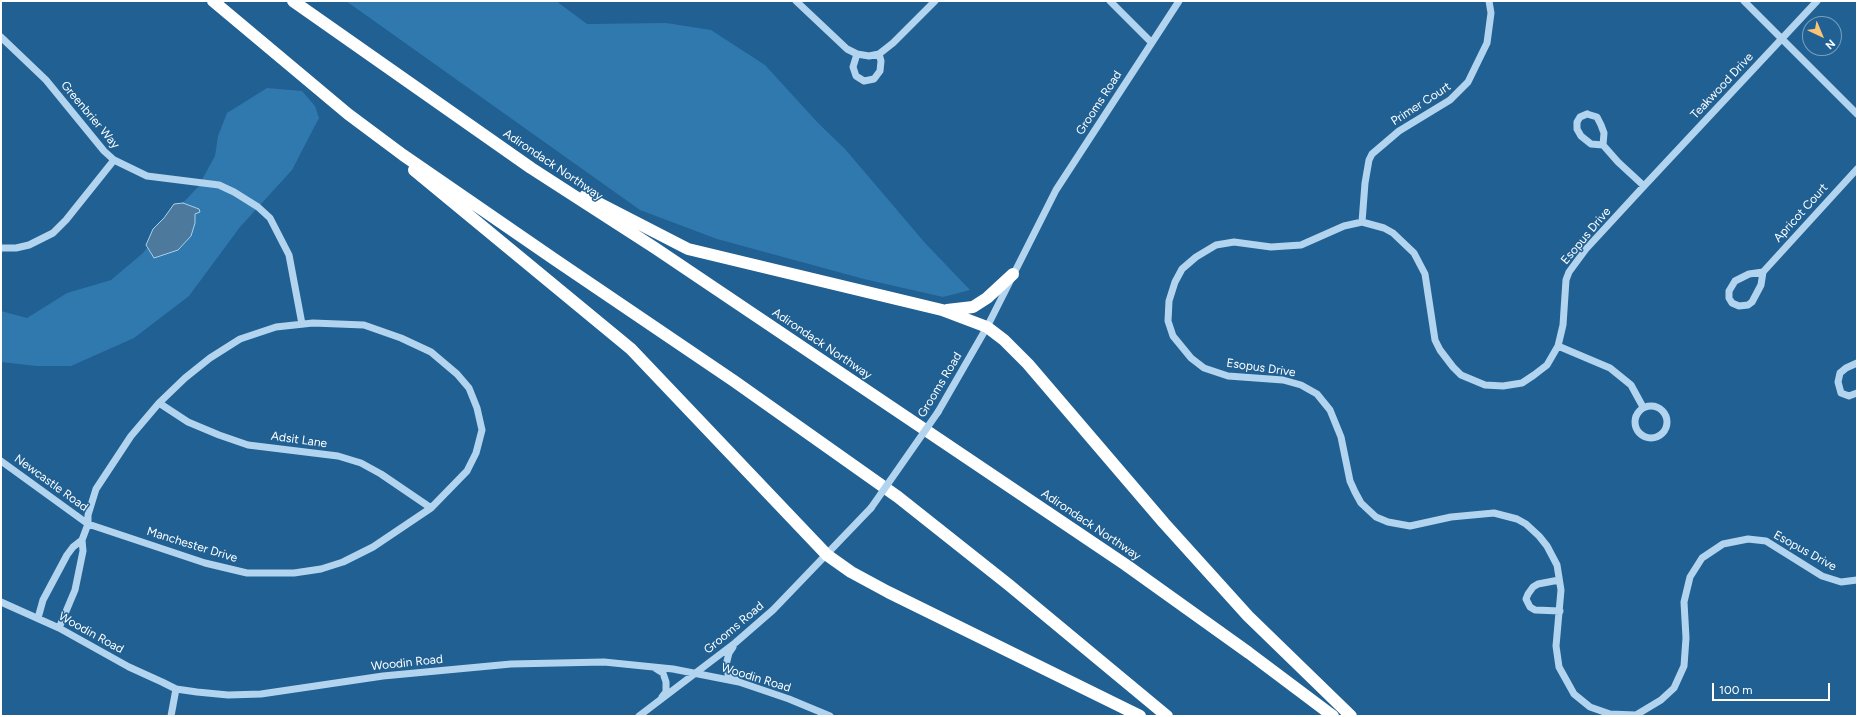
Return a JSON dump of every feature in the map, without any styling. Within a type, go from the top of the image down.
[{"type":"highway","points":[[213,1],[348,114],[373,133],[554,259],[734,381],[898,498],[1009,585],[1167,716]]},
{"type":"highway","name":"Adirondack Northway","points":[[293,1],[531,168],[655,248],[1126,565],[1237,644],[1333,716]]},
{"type":"highway","points":[[373,133],[386,146],[631,349],[828,555],[851,572],[888,592],[1140,716]]},
{"type":"highway","points":[[531,168],[688,249],[942,310],[986,328],[1004,340],[1028,364],[1164,523],[1248,616],[1351,716]]},
{"type":"highway","points":[[942,310],[973,307],[987,298],[1013,274]]},
{"type":"street","points":[[796,1],[848,49],[857,54],[869,56],[879,54],[893,44],[935,1]]},
{"type":"street","points":[[1110,1],[1151,42]]},
{"type":"street","name":"Grooms Road","points":[[639,716],[736,643],[773,610],[828,555],[871,508],[938,412],[986,328],[1056,190],[1178,1]]},
{"type":"street","name":"Primer Court","points":[[1362,222],[1365,183],[1369,160],[1372,154],[1399,131],[1450,100],[1468,82],[1487,43],[1491,13],[1489,1]]},
{"type":"street","points":[[1744,1],[1857,114]]},
{"type":"street","name":"Teakwood Drive","points":[[1644,186],[1817,1]]},
{"type":"street","name":"Greenbrier Way","points":[[1,37],[46,80],[94,139],[114,160],[147,176],[219,185],[234,192],[258,207],[270,218],[289,255],[294,271],[302,324]]},
{"type":"street","points":[[857,54],[852,67],[853,72],[864,81],[874,79],[878,76],[881,66],[879,54]]},
{"type":"street","points":[[1603,145],[1604,133],[1597,117],[1587,114],[1580,117],[1576,126],[1581,136],[1591,144],[1603,145],[1618,162],[1644,186]]},
{"type":"street","points":[[1,248],[16,248],[29,245],[53,233],[66,220],[114,160]]},
{"type":"street","name":"Apricot Court","points":[[1763,272],[1749,274],[1735,281],[1729,291],[1729,298],[1732,303],[1739,306],[1748,305],[1752,302],[1761,285],[1763,272],[1857,170]]},
{"type":"street","name":"Esopus Drive","points":[[1644,186],[1586,249],[1569,272],[1566,280],[1563,325],[1558,346],[1547,365],[1534,376],[1522,383],[1502,386],[1485,385],[1461,375],[1444,357],[1435,340],[1425,274],[1414,253],[1392,233],[1384,228],[1362,222],[1344,226],[1301,245],[1271,247],[1223,243],[1196,257],[1182,269],[1175,282],[1168,311],[1170,330],[1191,358],[1204,368],[1228,376],[1289,382],[1301,385],[1317,394],[1330,410],[1341,437],[1350,481],[1355,492],[1361,503],[1376,517],[1388,522],[1410,526],[1451,517],[1484,513],[1512,517],[1526,524],[1547,546],[1556,565],[1561,590],[1556,646],[1559,668],[1574,694],[1590,707],[1610,714],[1637,715],[1661,700],[1674,688],[1684,666],[1686,638],[1684,602],[1690,577],[1702,558],[1723,544],[1748,539],[1766,541],[1822,576],[1841,582],[1857,580]]},
{"type":"street","name":"Manchester Drive","points":[[59,628],[67,611],[78,576],[84,551],[82,540],[88,524],[88,515],[96,489],[108,469],[131,436],[159,403],[185,378],[210,358],[240,339],[276,328],[302,324],[364,325],[401,338],[430,352],[457,374],[469,388],[477,408],[482,430],[480,444],[467,471],[431,508],[373,547],[343,562],[321,569],[294,573],[247,573],[212,564],[88,524]]},
{"type":"street","points":[[1558,346],[1610,368],[1631,385],[1643,407]]},
{"type":"street","points":[[1857,363],[1846,368],[1840,373],[1838,382],[1841,392],[1849,396],[1857,393]]},
{"type":"street","name":"Adsit Lane","points":[[159,403],[188,422],[219,436],[248,445],[338,456],[361,463],[381,474],[431,508]]},
{"type":"street","points":[[1656,406],[1666,416],[1667,425],[1659,436],[1645,437],[1635,428],[1636,414],[1643,407],[1656,406]]},
{"type":"street","name":"Newcastle Road","points":[[1,461],[88,524]]},
{"type":"street","name":"Manchester Drive","points":[[38,618],[43,600],[67,555],[73,547],[82,540]]},
{"type":"street","points":[[1559,580],[1538,584],[1532,587],[1526,599],[1530,607],[1535,610],[1560,611]]},
{"type":"street","name":"Woodin Road","points":[[1,602],[59,628],[129,667],[176,689],[228,695],[261,694],[383,676],[511,664],[604,662],[698,673],[739,682],[789,699],[830,716]]},
{"type":"street","points":[[736,643],[729,653],[726,665],[728,674],[739,682]]},
{"type":"street","points":[[653,667],[663,673],[666,682],[666,692],[660,701]]},
{"type":"street","points":[[171,716],[176,689]]},
{"type":"shaded area","points":[[346,1],[556,1],[587,24],[666,23],[711,30],[765,65],[818,123],[845,149],[925,243],[970,290],[943,297],[864,279],[717,239],[640,210]]},
{"type":"shaded area","points":[[267,88],[302,91],[315,106],[319,118],[292,170],[240,227],[189,296],[134,338],[71,366],[37,366],[1,362],[1,311],[27,318],[67,293],[111,280],[143,253],[178,208],[198,187],[215,156],[218,136],[227,113]]},
{"type":"shaded area","points":[[183,203],[199,209],[200,212],[195,214],[195,223],[191,236],[178,250],[154,258],[146,245],[153,229],[164,218],[174,204]]}]
